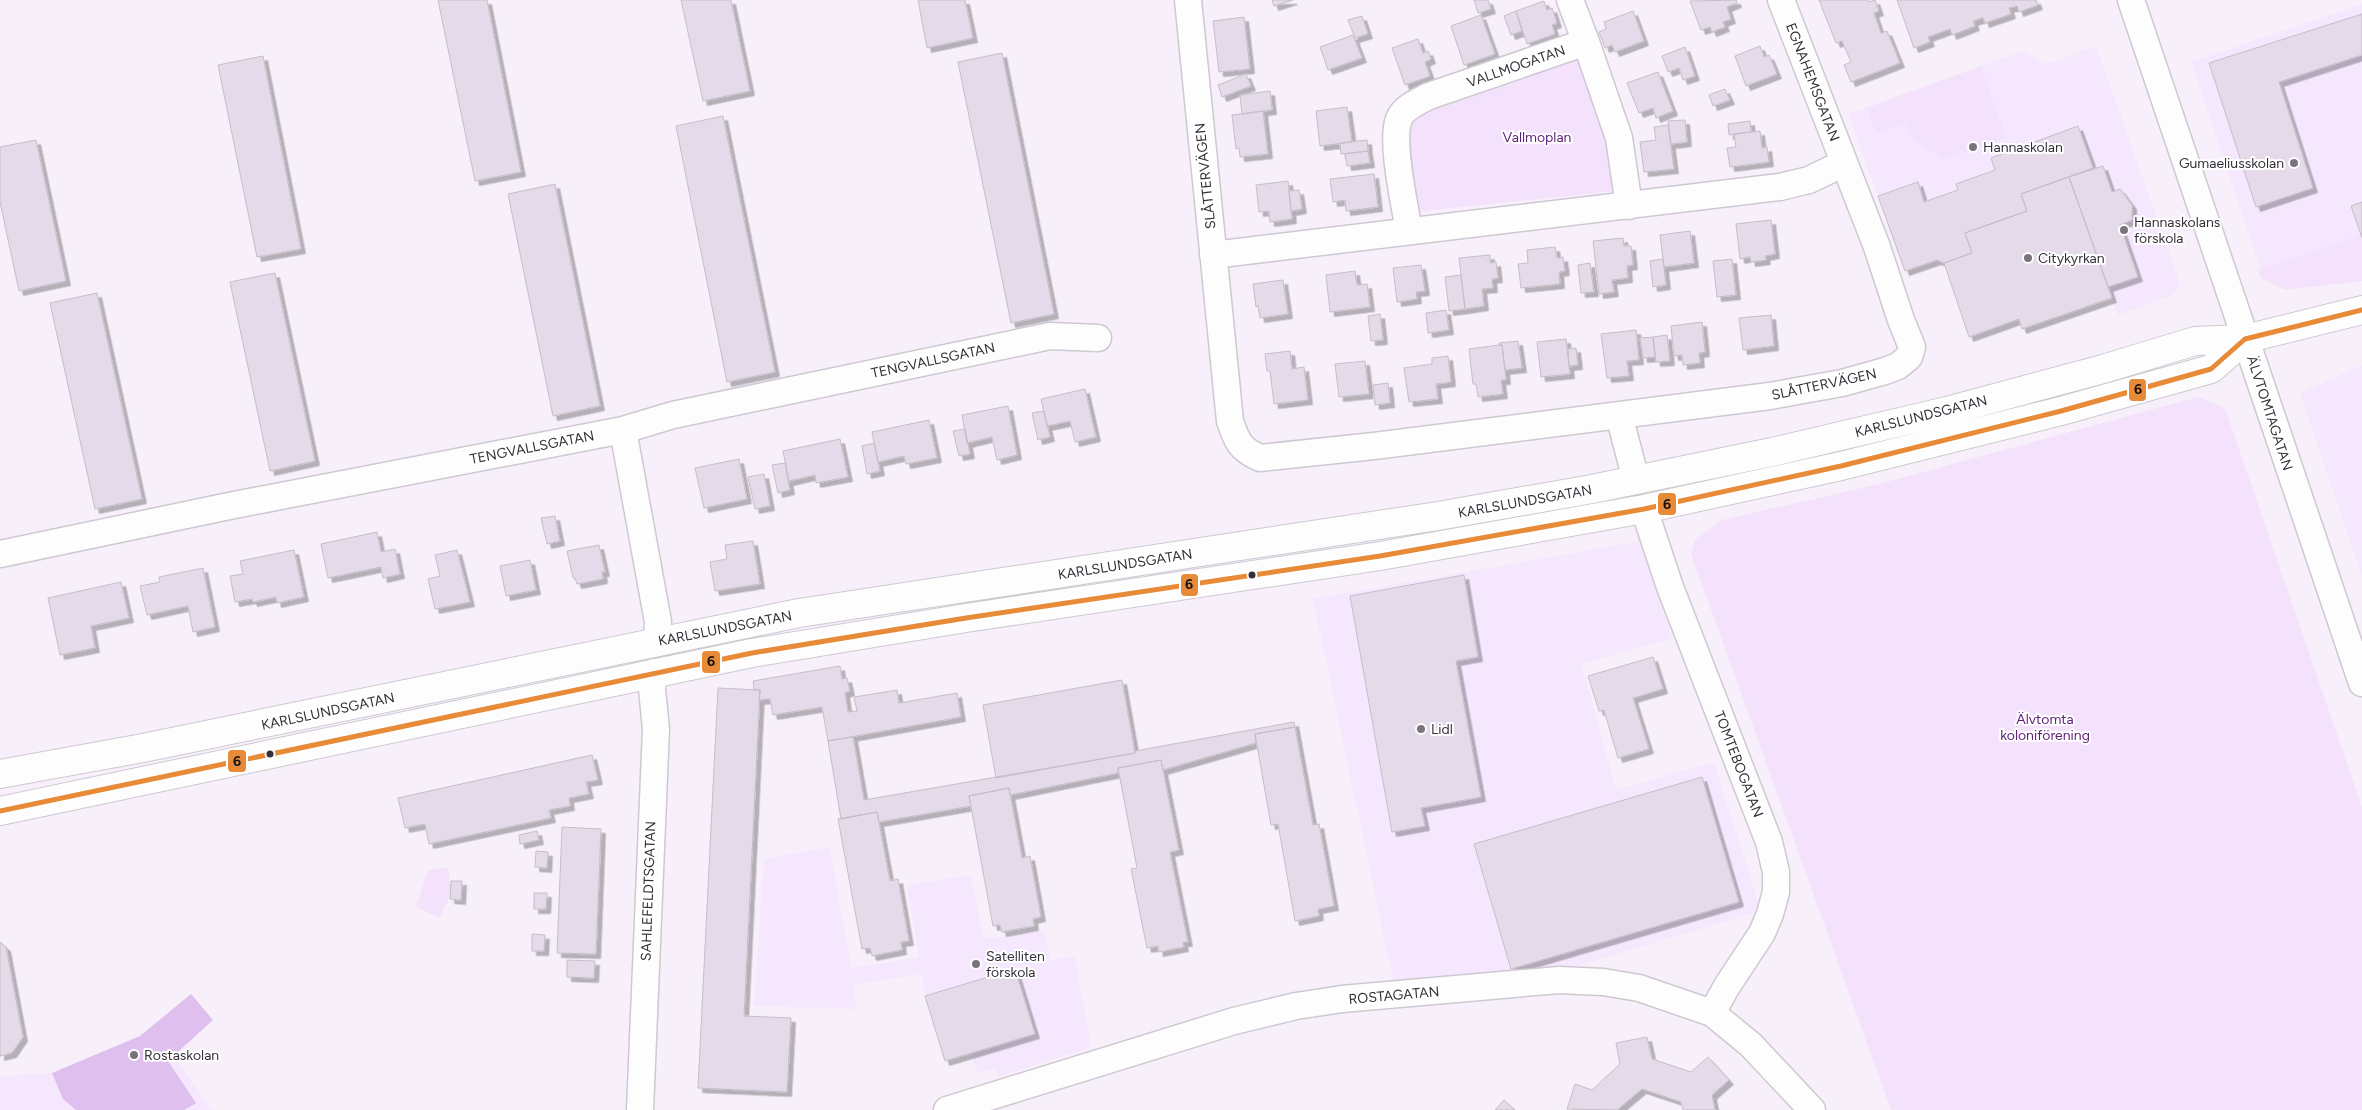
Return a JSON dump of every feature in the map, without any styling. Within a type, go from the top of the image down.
[{"type":"main road","name":"KARLSLUNDSGATAN","points":[[0,774],[334,710],[657,641],[799,613],[1514,504],[1772,452],[1947,411],[2103,369],[2195,341],[2245,339],[2362,310]]},
{"type":"main road","name":"KARLSLUNDSGATAN","points":[[0,811],[654,672],[752,653],[918,625],[1380,556],[1644,509],[1841,466],[2061,411],[2211,369],[2245,339]]},
{"type":"main road","points":[[1636,480],[1644,509]]},
{"type":"main road","points":[[654,672],[657,641]]},
{"type":"street","name":"SLÅTTERVÄGEN","points":[[1188,0],[1230,421],[1236,439],[1245,451],[1260,458],[1770,396],[1842,383],[1886,372],[1898,366],[1909,357],[1912,347],[1844,163]]},
{"type":"street","points":[[1570,0],[1619,138],[1629,206]]},
{"type":"street","name":"EGNAHEMSGATAN","points":[[1781,0],[1844,163]]},
{"type":"street","name":"ÄLVTOMTAGATAN","points":[[2131,0],[2362,683]]},
{"type":"street","name":"VALLMOGATAN","points":[[1409,231],[1396,137],[1399,118],[1411,105],[1429,96],[1586,42]]},
{"type":"street","points":[[1213,255],[1780,188],[1810,180],[1844,163]]},
{"type":"street","name":"TENGVALLSGATAN","points":[[0,554],[243,503],[623,430],[673,415],[1050,336],[1098,338]]},
{"type":"street","points":[[1619,415],[1636,480]]},
{"type":"street","points":[[623,430],[658,622],[657,641]]},
{"type":"street","name":"TOMTEBOGATAN","points":[[1644,509],[1670,587],[1769,842],[1776,872],[1776,892],[1762,933],[1727,986],[1712,1014]]},
{"type":"street","name":"SAHLEFELDTSGATAN","points":[[640,1110],[656,729],[652,689],[654,672]]},
{"type":"street","name":"ROSTAGATAN","points":[[948,1110],[1234,1021],[1296,1006],[1342,999],[1559,980],[1639,988],[1712,1014],[1752,1045],[1812,1110]]},
{"type":"shaded area","name":"Gumaeliusskolan","points":[[2362,4],[2362,264],[2263,275],[2191,62]]},
{"type":"shaded area","name":"Hannaskolan","points":[[2096,46],[2180,283],[2171,296],[2118,315],[2069,177],[2022,194],[2027,211],[1972,253],[1944,263],[1936,260],[1905,271],[1848,114],[2023,51],[2046,64]]},
{"type":"shaded area","points":[[2362,365],[2362,577],[2300,393]]},
{"type":"shaded area","points":[[1641,541],[1672,638],[1582,664],[1616,790],[1714,762],[1761,911],[1559,971],[1394,985],[1313,599]]},
{"type":"shaded area","name":"Satelliten förskola","points":[[830,847],[851,968],[919,957],[907,885],[971,875],[983,939],[1044,931],[1051,960],[1075,956],[1091,1047],[998,1077],[996,1069],[977,1073],[971,1053],[945,1061],[925,996],[922,974],[853,985],[857,1009],[754,1006],[764,859]]},
{"type":"shaded area","name":"Rostaskolan","points":[[191,994],[213,1020],[168,1061],[196,1103],[184,1110],[76,1110],[63,1099],[52,1073],[140,1036]]},
{"type":"shaded area","name":"Rostaskolan","points":[[153,1025],[212,1110],[0,1110],[0,1076],[52,1073],[140,1036]]},
{"type":"green space","name":"Vallmoplan","points":[[1576,56],[1608,134],[1615,191],[1414,212],[1405,119]]},
{"type":"green space","points":[[1981,66],[2006,138],[1944,160],[1909,136],[1905,123],[1876,133],[1867,108]]},
{"type":"green space","points":[[2360,235],[2362,241],[2362,281],[2285,290],[2261,278],[2258,270]]},
{"type":"green space","name":"Älvtomta koloniförening","points":[[2198,397],[2225,408],[2362,807],[2362,1110],[1891,1110],[1691,554],[1695,540],[1722,520],[1879,484]]},
{"type":"green space","points":[[447,867],[451,888],[449,899],[439,918],[416,907],[428,870]]},
{"type":"building","points":[[438,0],[487,0],[521,172],[475,181]]},
{"type":"building","points":[[681,0],[731,0],[750,91],[703,101]]},
{"type":"building","points":[[918,0],[965,0],[973,38],[927,48]]},
{"type":"building","points":[[1272,0],[1293,0],[1274,6]]},
{"type":"building","points":[[1474,0],[1488,0],[1491,9],[1478,13]]},
{"type":"building","points":[[1736,0],[1737,3],[1727,7],[1731,19],[1723,22],[1725,27],[1712,32],[1710,27],[1701,30],[1690,1]]},
{"type":"building","points":[[1819,0],[1868,0],[1869,2],[1875,0],[1879,11],[1874,13],[1881,33],[1887,31],[1900,63],[1851,82],[1844,65],[1851,62],[1842,41],[1836,43]]},
{"type":"building","points":[[1897,0],[2036,0],[2038,5],[2019,12],[2017,6],[2009,8],[2011,14],[1985,23],[1983,18],[1973,21],[1975,26],[1952,35],[1950,29],[1928,37],[1930,42],[1914,48]]},
{"type":"building","points":[[1544,1],[1547,10],[1552,8],[1557,23],[1552,25],[1555,34],[1527,44],[1516,11]]},
{"type":"building","points":[[1516,11],[1522,31],[1511,35],[1504,16]]},
{"type":"building","points":[[1633,11],[1644,41],[1615,52],[1612,45],[1605,48],[1599,32],[1606,29],[1604,22]]},
{"type":"building","points":[[2362,14],[2362,55],[2279,82],[2313,188],[2256,207],[2209,63]]},
{"type":"building","points":[[1481,15],[1495,54],[1464,65],[1451,26]]},
{"type":"building","points":[[1362,16],[1368,34],[1355,38],[1348,20]]},
{"type":"building","points":[[1244,17],[1250,69],[1219,72],[1213,21]]},
{"type":"building","points":[[1353,35],[1362,58],[1328,70],[1320,47]]},
{"type":"building","points":[[1418,39],[1423,53],[1428,51],[1431,59],[1425,62],[1430,76],[1405,85],[1392,48]]},
{"type":"building","points":[[1760,46],[1764,57],[1769,55],[1777,74],[1746,86],[1735,56]]},
{"type":"building","points":[[1685,47],[1695,76],[1683,80],[1679,68],[1668,72],[1662,56]]},
{"type":"building","points":[[1002,53],[1054,314],[1011,323],[958,62]]},
{"type":"building","points":[[263,56],[301,249],[257,257],[218,65]]},
{"type":"building","points":[[1658,72],[1673,111],[1656,118],[1653,108],[1639,113],[1627,83]]},
{"type":"building","points":[[1246,74],[1251,86],[1222,97],[1218,85]]},
{"type":"building","points":[[1725,89],[1730,100],[1713,106],[1709,95]]},
{"type":"building","points":[[1270,91],[1272,110],[1242,114],[1240,95]]},
{"type":"building","points":[[1347,107],[1352,142],[1320,146],[1316,111]]},
{"type":"building","points":[[1263,111],[1268,154],[1240,157],[1239,148],[1236,149],[1232,115]]},
{"type":"building","points":[[723,116],[775,372],[727,382],[676,126]]},
{"type":"building","points":[[1685,120],[1687,142],[1671,144],[1668,121]]},
{"type":"building","points":[[1750,121],[1751,132],[1729,135],[1728,124]]},
{"type":"building","points":[[1668,125],[1674,169],[1644,172],[1640,142],[1656,140],[1654,127]]},
{"type":"building","points":[[2078,126],[2093,168],[2021,194],[2027,211],[1965,233],[1972,253],[1944,263],[1937,260],[1905,271],[1878,196],[1918,182],[1924,202],[1958,190],[1956,184],[1995,170],[1991,158]]},
{"type":"building","points":[[1760,131],[1762,148],[1767,147],[1769,162],[1730,167],[1727,148],[1736,147],[1734,134]]},
{"type":"building","points":[[36,140],[66,281],[19,291],[0,202],[0,147]]},
{"type":"building","points":[[1367,140],[1368,151],[1341,154],[1340,143]]},
{"type":"building","points":[[1368,151],[1370,163],[1347,166],[1345,154]]},
{"type":"building","points":[[2103,166],[2112,192],[2120,189],[2132,205],[2132,220],[2120,225],[2138,277],[2108,287],[2069,177]]},
{"type":"building","points":[[1374,174],[1378,207],[1346,211],[1345,200],[1333,202],[1330,179]]},
{"type":"building","name":"Citykyrkan","points":[[2069,177],[2112,298],[2022,329],[2019,319],[1969,337],[1944,263],[1972,253],[1965,233],[2027,211],[2021,194]]},
{"type":"building","points":[[1288,181],[1292,219],[1270,222],[1269,211],[1259,212],[1256,185]]},
{"type":"building","points":[[555,184],[600,406],[553,416],[508,194]]},
{"type":"building","points":[[1299,190],[1302,209],[1291,211],[1289,191]]},
{"type":"building","points":[[2362,202],[2362,238],[2351,206]]},
{"type":"building","points":[[1771,220],[1775,254],[1765,256],[1766,260],[1751,262],[1750,257],[1740,259],[1736,224]]},
{"type":"building","points":[[1690,231],[1694,263],[1664,267],[1660,235]]},
{"type":"building","points":[[1623,238],[1624,246],[1631,246],[1633,265],[1627,266],[1628,278],[1612,280],[1614,292],[1599,294],[1593,241]]},
{"type":"building","points":[[1555,247],[1557,258],[1563,257],[1565,271],[1559,272],[1560,284],[1521,288],[1518,264],[1528,263],[1527,250]]},
{"type":"building","points":[[1490,255],[1490,263],[1496,262],[1498,278],[1492,279],[1493,288],[1482,289],[1484,306],[1465,309],[1459,258]]},
{"type":"building","points":[[1663,259],[1666,285],[1653,287],[1650,261]]},
{"type":"building","points":[[1732,259],[1736,295],[1717,297],[1713,261]]},
{"type":"building","points":[[1590,263],[1594,292],[1581,293],[1578,265]]},
{"type":"building","points":[[1421,265],[1425,291],[1416,292],[1417,299],[1397,302],[1393,268]]},
{"type":"building","points":[[1355,271],[1357,285],[1367,284],[1370,307],[1330,312],[1326,275]]},
{"type":"building","points":[[275,273],[315,461],[270,471],[230,282]]},
{"type":"building","points":[[1461,275],[1465,309],[1449,311],[1445,277]]},
{"type":"building","points":[[1283,280],[1288,314],[1260,318],[1258,306],[1256,307],[1253,284]]},
{"type":"building","points":[[97,293],[142,499],[95,509],[50,303]]},
{"type":"building","points":[[1446,310],[1449,330],[1428,333],[1426,313]]},
{"type":"building","points":[[1380,314],[1383,340],[1371,341],[1368,316]]},
{"type":"building","points":[[1771,315],[1774,346],[1743,350],[1739,318]]},
{"type":"building","points":[[1702,322],[1705,352],[1699,353],[1700,363],[1683,365],[1682,355],[1674,356],[1671,326]]},
{"type":"building","points":[[1636,330],[1639,360],[1627,361],[1629,376],[1607,378],[1601,334]]},
{"type":"building","points":[[1667,335],[1670,361],[1656,362],[1653,337]]},
{"type":"building","points":[[1653,337],[1655,357],[1643,358],[1640,338]]},
{"type":"building","points":[[1566,339],[1570,374],[1541,377],[1537,342]]},
{"type":"building","points":[[1518,341],[1522,368],[1505,370],[1502,345],[1499,345],[1499,343]]},
{"type":"building","points":[[1502,345],[1506,380],[1501,380],[1503,394],[1478,397],[1476,384],[1473,384],[1469,349]]},
{"type":"building","points":[[1576,348],[1578,365],[1569,366],[1568,349]]},
{"type":"building","points":[[1290,351],[1292,369],[1304,367],[1308,400],[1274,404],[1270,371],[1267,371],[1265,354]]},
{"type":"building","points":[[1448,356],[1451,382],[1436,384],[1438,399],[1409,402],[1404,368],[1432,364],[1432,358]]},
{"type":"building","points":[[1365,361],[1369,394],[1339,397],[1335,364]]},
{"type":"building","points":[[1388,383],[1390,403],[1375,405],[1373,385]]},
{"type":"building","points":[[1085,389],[1096,437],[1075,442],[1070,421],[1047,426],[1041,399]]},
{"type":"building","points":[[1008,406],[1017,455],[997,460],[992,437],[967,443],[962,415]]},
{"type":"building","points":[[1044,411],[1050,437],[1038,440],[1032,413]]},
{"type":"building","points":[[929,420],[937,458],[906,464],[904,456],[878,462],[872,432]]},
{"type":"building","points":[[965,429],[970,454],[959,456],[953,431]]},
{"type":"building","points":[[840,439],[848,477],[816,483],[815,475],[789,481],[783,451]]},
{"type":"building","points":[[874,443],[880,471],[867,474],[862,446]]},
{"type":"building","points":[[739,459],[747,499],[704,508],[695,468]]},
{"type":"building","points":[[785,463],[790,490],[778,493],[772,465]]},
{"type":"building","points":[[764,474],[770,506],[755,509],[748,477]]},
{"type":"building","points":[[555,516],[560,541],[547,544],[541,518]]},
{"type":"building","points":[[377,532],[381,552],[395,549],[400,574],[383,578],[381,567],[328,578],[321,544]]},
{"type":"building","points":[[753,541],[760,584],[715,591],[710,562],[727,559],[725,545]]},
{"type":"building","points":[[599,545],[605,572],[602,572],[603,579],[577,584],[575,578],[573,578],[567,551]]},
{"type":"building","points":[[294,550],[304,597],[277,603],[276,597],[253,602],[252,599],[235,602],[230,576],[243,574],[240,561]]},
{"type":"building","points":[[457,550],[470,602],[435,609],[428,579],[440,576],[435,555]]},
{"type":"building","points":[[530,560],[536,590],[506,596],[500,566]]},
{"type":"building","points":[[203,568],[215,627],[193,632],[188,606],[147,615],[140,586],[160,582],[159,577]]},
{"type":"building","name":"Lidl","points":[[1464,575],[1478,657],[1456,661],[1481,797],[1421,808],[1425,826],[1392,832],[1350,596]]},
{"type":"building","points":[[121,582],[129,618],[91,626],[95,648],[60,655],[48,598]]},
{"type":"building","points":[[1653,657],[1663,689],[1633,698],[1649,749],[1618,758],[1604,710],[1599,711],[1588,676]]},
{"type":"building","points":[[840,666],[842,679],[847,678],[850,691],[845,693],[848,712],[857,711],[854,697],[897,690],[899,703],[957,693],[961,717],[828,741],[822,707],[773,715],[770,699],[759,700],[760,690],[754,690],[753,681]]},
{"type":"building","points":[[1122,680],[1135,753],[996,778],[983,705]]},
{"type":"building","points":[[718,688],[760,690],[744,1016],[791,1018],[787,1092],[698,1088]]},
{"type":"building","points":[[1294,722],[1295,727],[1255,734],[1256,743],[1163,770],[1161,760],[1118,768],[1118,773],[1010,795],[1009,788],[969,796],[971,806],[879,822],[877,812],[841,819],[828,741],[853,737],[864,800],[1135,753],[1135,751]]},
{"type":"building","points":[[1295,727],[1313,825],[1319,824],[1334,906],[1318,909],[1319,916],[1295,921],[1278,824],[1271,825],[1255,734]]},
{"type":"building","points":[[592,755],[598,780],[586,782],[589,794],[569,798],[570,806],[549,810],[551,818],[429,844],[425,824],[405,828],[398,798]]},
{"type":"building","points":[[1161,760],[1179,850],[1170,852],[1188,942],[1183,942],[1184,947],[1159,952],[1158,946],[1147,948],[1131,869],[1137,868],[1118,768]]},
{"type":"building","points":[[1702,777],[1739,902],[1511,969],[1474,844]]},
{"type":"building","points":[[1009,788],[1022,858],[1030,856],[1041,917],[1033,919],[1034,926],[1002,932],[1000,925],[993,926],[969,796]]},
{"type":"building","points":[[877,812],[890,881],[898,879],[909,941],[901,942],[902,950],[872,956],[870,948],[862,949],[838,819]]},
{"type":"building","points":[[562,827],[601,829],[596,954],[557,953]]},
{"type":"building","points":[[537,831],[539,840],[520,844],[519,835]]},
{"type":"building","points":[[536,851],[548,852],[547,868],[535,867]]},
{"type":"building","points":[[451,881],[462,881],[461,900],[450,899]]},
{"type":"building","points":[[534,893],[547,893],[546,909],[534,909]]},
{"type":"building","points":[[532,934],[545,935],[544,951],[532,951]]},
{"type":"building","points":[[0,942],[6,947],[23,1037],[12,1053],[0,1056]]},
{"type":"building","points":[[567,960],[595,961],[594,978],[567,977]]},
{"type":"building","points":[[1015,969],[1035,1034],[945,1061],[925,996]]},
{"type":"building","points":[[1647,1037],[1652,1059],[1691,1072],[1708,1057],[1729,1080],[1712,1095],[1715,1110],[1683,1110],[1681,1102],[1642,1089],[1617,1110],[1567,1109],[1575,1084],[1592,1090],[1620,1064],[1616,1043]]},
{"type":"building","points":[[1504,1100],[1515,1110],[1495,1110]]},
{"type":"transit line","name":"6","points":[[0,811],[752,653],[966,618],[1380,556],[1644,509],[1841,466],[2061,411],[2211,369],[2245,339],[2362,310]]},
{"type":"place","name":"Hannaskolan","points":[[1973,147]]},
{"type":"place","name":"Gumaeliusskolan","points":[[2294,163]]},
{"type":"place","name":"Hannaskolans förskola","points":[[2124,230]]},
{"type":"place","name":"Citykyrkan","points":[[2028,258]]},
{"type":"place","name":"Lidl","points":[[1421,729]]},
{"type":"place","name":"Satelliten förskola","points":[[976,964]]},
{"type":"place","name":"Rostaskolan","points":[[134,1055]]}]
